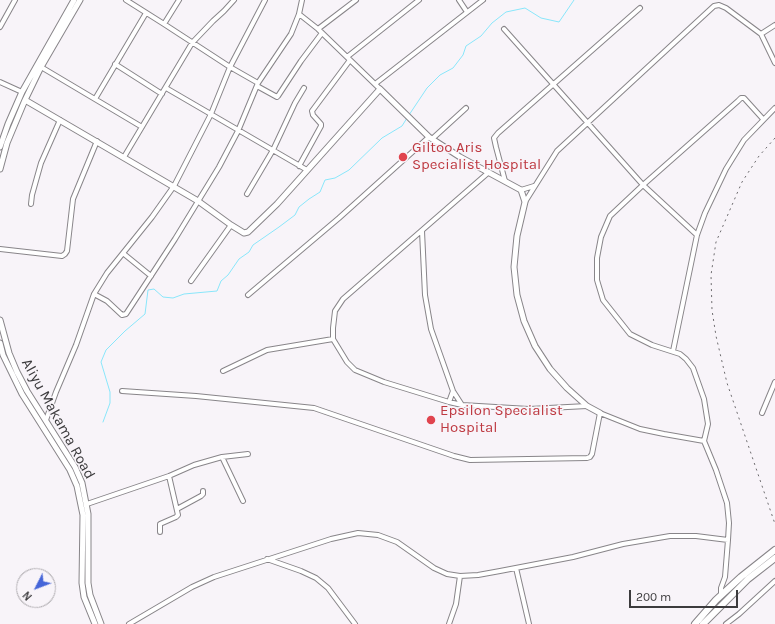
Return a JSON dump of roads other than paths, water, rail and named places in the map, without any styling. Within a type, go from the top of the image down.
[{"type":"main road","points":[[695,624],[744,574],[775,550]]},
{"type":"main road","points":[[703,624],[748,579],[775,558]]},
{"type":"street","points":[[0,27],[15,0]]},
{"type":"street","points":[[0,169],[7,143],[25,100],[74,0]]},
{"type":"street","points":[[0,147],[22,92],[80,0]]},
{"type":"street","points":[[126,0],[277,97],[301,60],[322,33]]},
{"type":"street","points":[[164,24],[179,0]]},
{"type":"street","points":[[124,157],[192,43],[234,0]]},
{"type":"street","points":[[46,420],[76,345],[94,294],[107,273],[124,254],[174,186],[211,114],[230,68],[265,0]]},
{"type":"street","points":[[94,294],[107,301],[122,315],[124,315],[175,239],[219,167],[238,131],[258,84],[290,34],[299,14],[302,0]]},
{"type":"street","points":[[318,29],[356,0]]},
{"type":"street","points":[[299,166],[321,126],[313,115],[312,111],[348,58],[419,0]]},
{"type":"street","points":[[459,0],[467,12]]},
{"type":"street","points":[[375,84],[483,0]]},
{"type":"street","points":[[719,0],[719,6]]},
{"type":"street","points":[[704,441],[640,429],[600,413],[587,406],[567,388],[550,369],[535,346],[524,322],[514,267],[517,236],[525,202],[557,151],[714,6],[726,8],[761,34],[775,63]]},
{"type":"street","points":[[505,181],[494,138],[640,8]]},
{"type":"street","points":[[95,99],[146,13]]},
{"type":"street","points":[[299,14],[318,29],[430,138],[460,157],[521,190],[525,202]]},
{"type":"street","points":[[761,34],[775,25]]},
{"type":"street","points":[[504,30],[643,185],[697,235]]},
{"type":"street","points":[[115,64],[162,94]]},
{"type":"street","points":[[41,67],[142,127]]},
{"type":"street","points":[[0,82],[22,92]]},
{"type":"street","points":[[166,88],[307,170]]},
{"type":"street","points":[[247,194],[273,150],[295,103],[304,88]]},
{"type":"street","points":[[25,100],[174,186],[244,233],[248,232],[307,170],[380,88]]},
{"type":"street","points":[[721,596],[721,588],[725,577],[728,540],[729,523],[727,503],[704,441],[708,424],[704,400],[693,368],[680,354],[647,343],[630,334],[604,300],[597,280],[597,258],[601,237],[610,216],[741,98],[744,98],[764,119]]},
{"type":"street","points":[[248,296],[466,108]]},
{"type":"street","points":[[672,351],[697,235],[705,213],[726,169],[744,140],[775,108]]},
{"type":"street","points":[[31,204],[41,163],[60,120]]},
{"type":"street","points":[[0,249],[62,256],[65,254],[67,251],[73,199],[97,141]]},
{"type":"street","points":[[497,176],[501,166]]},
{"type":"street","points":[[489,172],[343,299],[335,311],[333,339],[347,362],[355,370],[384,382],[449,402],[462,405],[529,409],[587,406]]},
{"type":"street","points":[[521,190],[534,186]]},
{"type":"street","points":[[191,281],[231,225]]},
{"type":"street","points":[[422,231],[422,259],[425,294],[431,330],[453,391],[462,405]]},
{"type":"street","points":[[124,254],[151,276]]},
{"type":"street","name":"Aliyu Makama Road","points":[[0,320],[9,353],[17,372],[27,391],[46,420],[52,435]]},
{"type":"street","points":[[222,371],[267,350],[333,339]]},
{"type":"street","name":"Aliyu Makama Road","points":[[0,343],[3,355],[22,394],[52,435],[80,478],[87,504],[85,558],[82,584],[84,597],[95,624]]},
{"type":"street","points":[[762,412],[775,382]]},
{"type":"street","points":[[122,391],[196,396],[314,408],[454,456],[470,460],[590,457],[592,454],[600,413]]},
{"type":"street","points":[[449,402],[453,391]]},
{"type":"street","name":"Aliyu Makama Road","points":[[55,440],[77,486],[83,515],[85,558],[90,595],[101,624]]},
{"type":"street","points":[[87,504],[169,476],[194,465],[222,457],[248,454]]},
{"type":"street","points":[[222,457],[243,501]]},
{"type":"street","points":[[160,532],[159,526],[161,523],[178,516],[169,476]]},
{"type":"street","points":[[177,509],[201,496],[203,494],[202,491]]},
{"type":"street","points":[[129,624],[192,586],[267,559],[331,539],[358,533],[378,535],[397,542],[434,568],[447,574],[460,576],[478,575],[516,568],[573,557],[624,544],[670,536],[696,536],[728,540]]},
{"type":"street","points":[[267,559],[316,578],[328,588],[354,624]]},
{"type":"street","points":[[516,568],[529,624]]},
{"type":"street","points":[[449,624],[456,604],[460,576]]},
{"type":"street","points":[[725,577],[731,587]]},
{"type":"street","points":[[726,624],[775,581]]},
{"type":"waterway","points":[[409,115],[427,88],[440,75],[453,68],[463,55],[466,46],[481,36],[492,23],[506,12],[525,8],[541,18],[559,22],[574,0]]},
{"type":"waterway","points":[[103,422],[110,403],[110,392],[101,362],[106,350],[145,314],[148,290],[154,289],[163,297],[173,298],[184,294],[217,291],[221,281],[228,275],[239,259],[249,252],[253,245],[295,215],[299,207],[320,192],[325,180],[335,178],[349,170],[382,138],[402,126],[407,118]]},
{"type":"railway","points":[[775,138],[759,156],[742,182],[716,242],[711,275],[712,310],[716,336],[727,383],[775,524]]},
{"type":"place","name":"Giltoo Aris Specialist Hospital","points":[[403,157]]},
{"type":"place","name":"Epsilon Specialist Hospital","points":[[431,420]]}]
